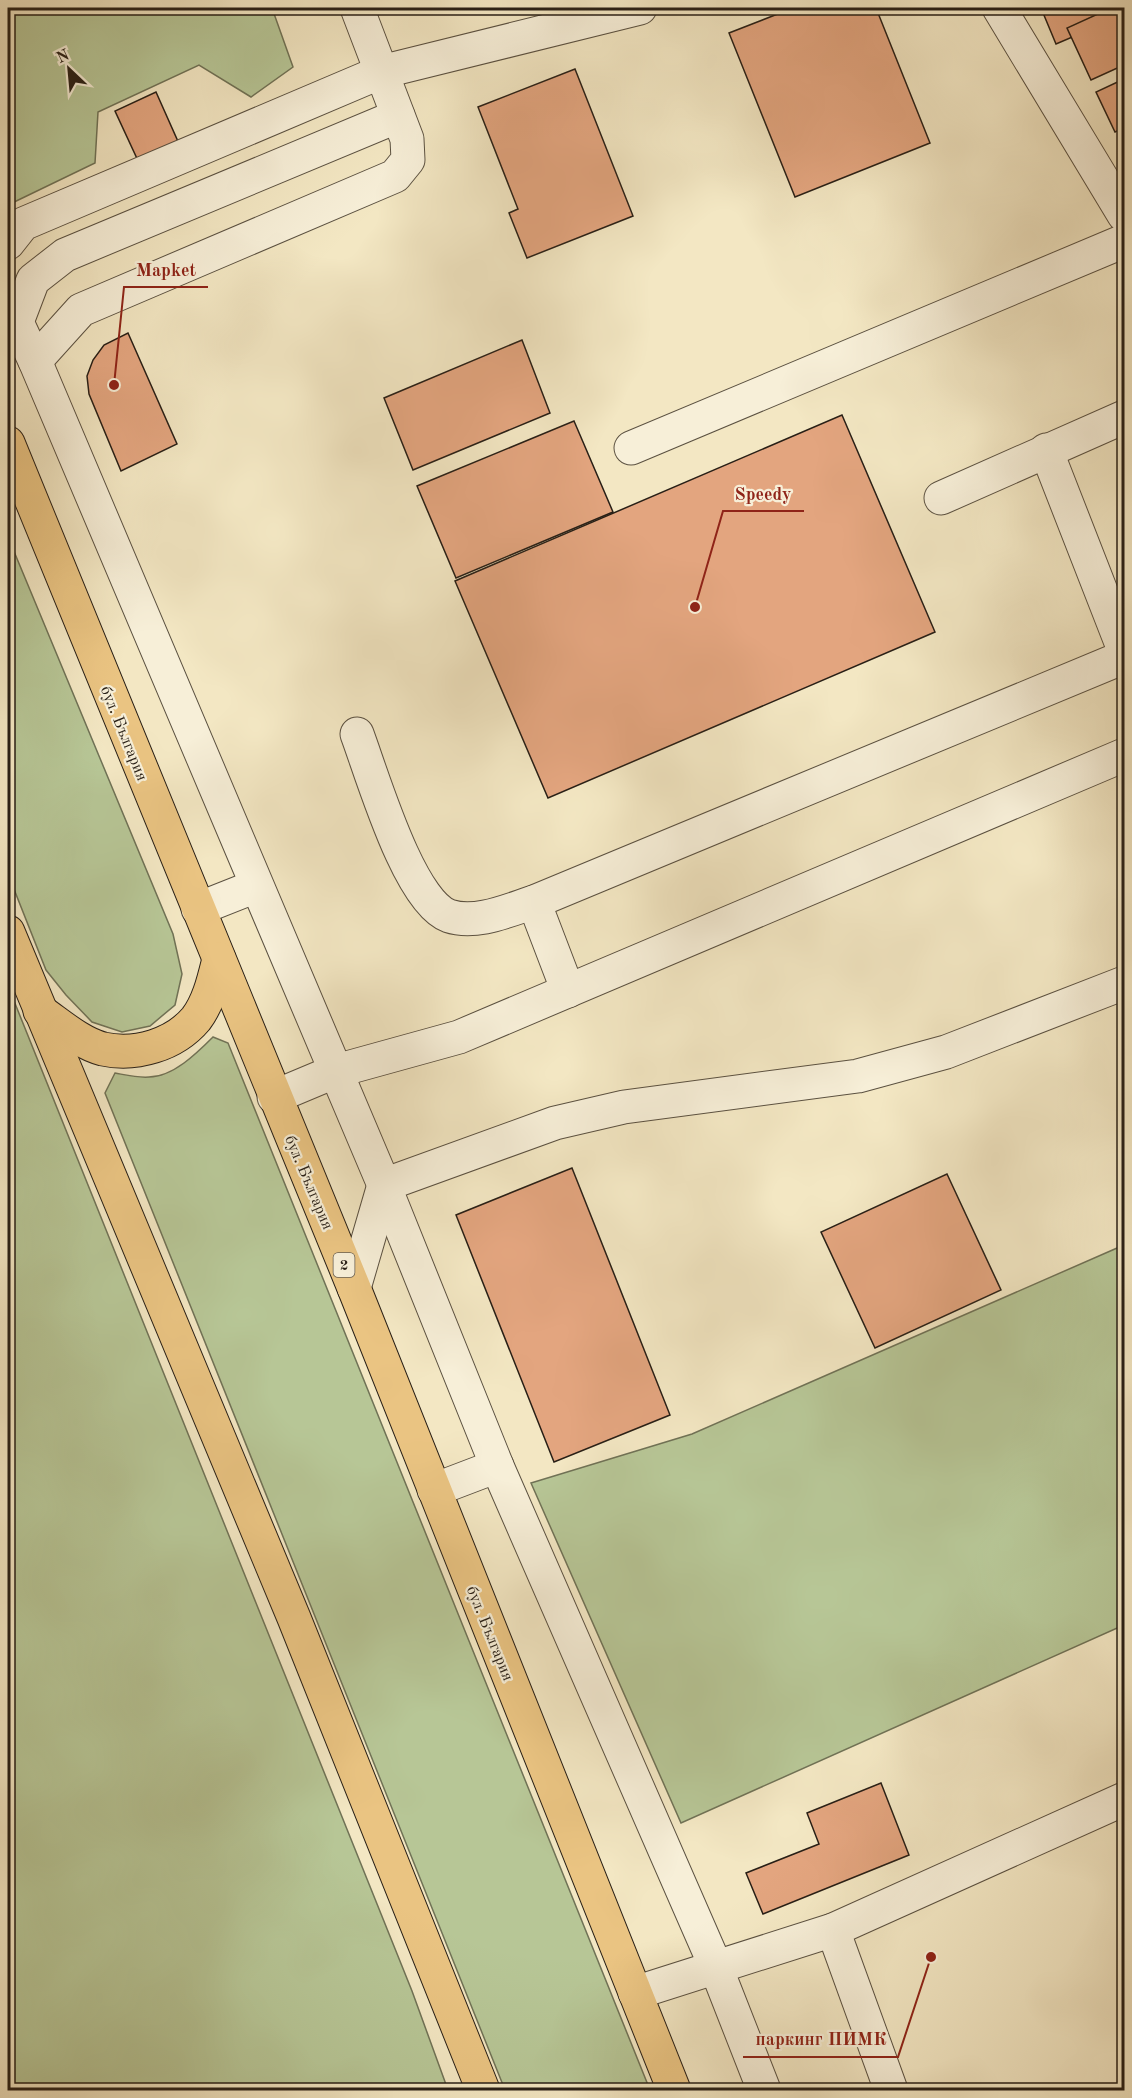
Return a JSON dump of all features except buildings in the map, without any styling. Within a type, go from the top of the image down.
[{"type":"highway","name":"бул. България","points":[[8,443],[354,1288],[674,2091]]},
{"type":"highway","points":[[8,932],[294,1618],[483,2091]]},
{"type":"highway","points":[[40,1011],[80,1038],[103,1048],[139,1051],[170,1041],[195,1019],[211,990],[219,959]]},
{"type":"lane","points":[[35,361],[81,310],[395,176],[408,160],[407,139],[357,8]]},
{"type":"lane","points":[[8,243],[23,224],[381,72],[640,8]]},
{"type":"lane","points":[[999,8],[1125,215]]},
{"type":"lane","points":[[398,116],[65,255],[33,280],[12,312],[35,361],[384,1185],[497,1466],[715,1965],[764,2091]]},
{"type":"lane","points":[[632,447],[1125,241]]},
{"type":"lane","points":[[941,498],[1125,417]]},
{"type":"lane","points":[[1046,450],[1125,650]]},
{"type":"lane","points":[[357,734],[410,873],[431,903],[449,916],[483,918],[534,902],[1125,657]]},
{"type":"lane","points":[[274,1097],[336,1071],[459,1038],[1125,755]]},
{"type":"lane","points":[[198,909],[256,886]]},
{"type":"lane","points":[[534,902],[568,991]]},
{"type":"lane","points":[[384,1185],[555,1123],[613,1110],[858,1076],[946,1052],[1125,983]]},
{"type":"lane","points":[[354,1288],[384,1185]]},
{"type":"lane","points":[[434,1490],[497,1466]]},
{"type":"lane","points":[[634,1993],[715,1965],[833,1930],[1125,1799]]},
{"type":"lane","points":[[833,1930],[891,2091]]},
{"type":"green space","points":[[8,8],[272,8],[293,67],[251,97],[199,65],[98,112],[95,163],[8,205]]},
{"type":"green space","points":[[8,537],[173,934],[182,974],[175,1005],[150,1026],[122,1032],[92,1022],[66,995],[46,970],[8,874]]},
{"type":"green space","points":[[8,986],[412,1991],[448,2090],[8,2090]]},
{"type":"green space","points":[[213,1037],[228,1043],[650,2090],[505,2090],[105,1093],[115,1073],[145,1077],[167,1073],[184,1063]]},
{"type":"green space","points":[[1124,1245],[1124,1625],[681,1823],[531,1483],[692,1434]]},
{"type":"place","name":"Mapket","points":[[114,385]]},
{"type":"place","name":"Speedy","points":[[695,607]]},
{"type":"place","name":"паркинг ПИМК","points":[[931,1957]]}]
